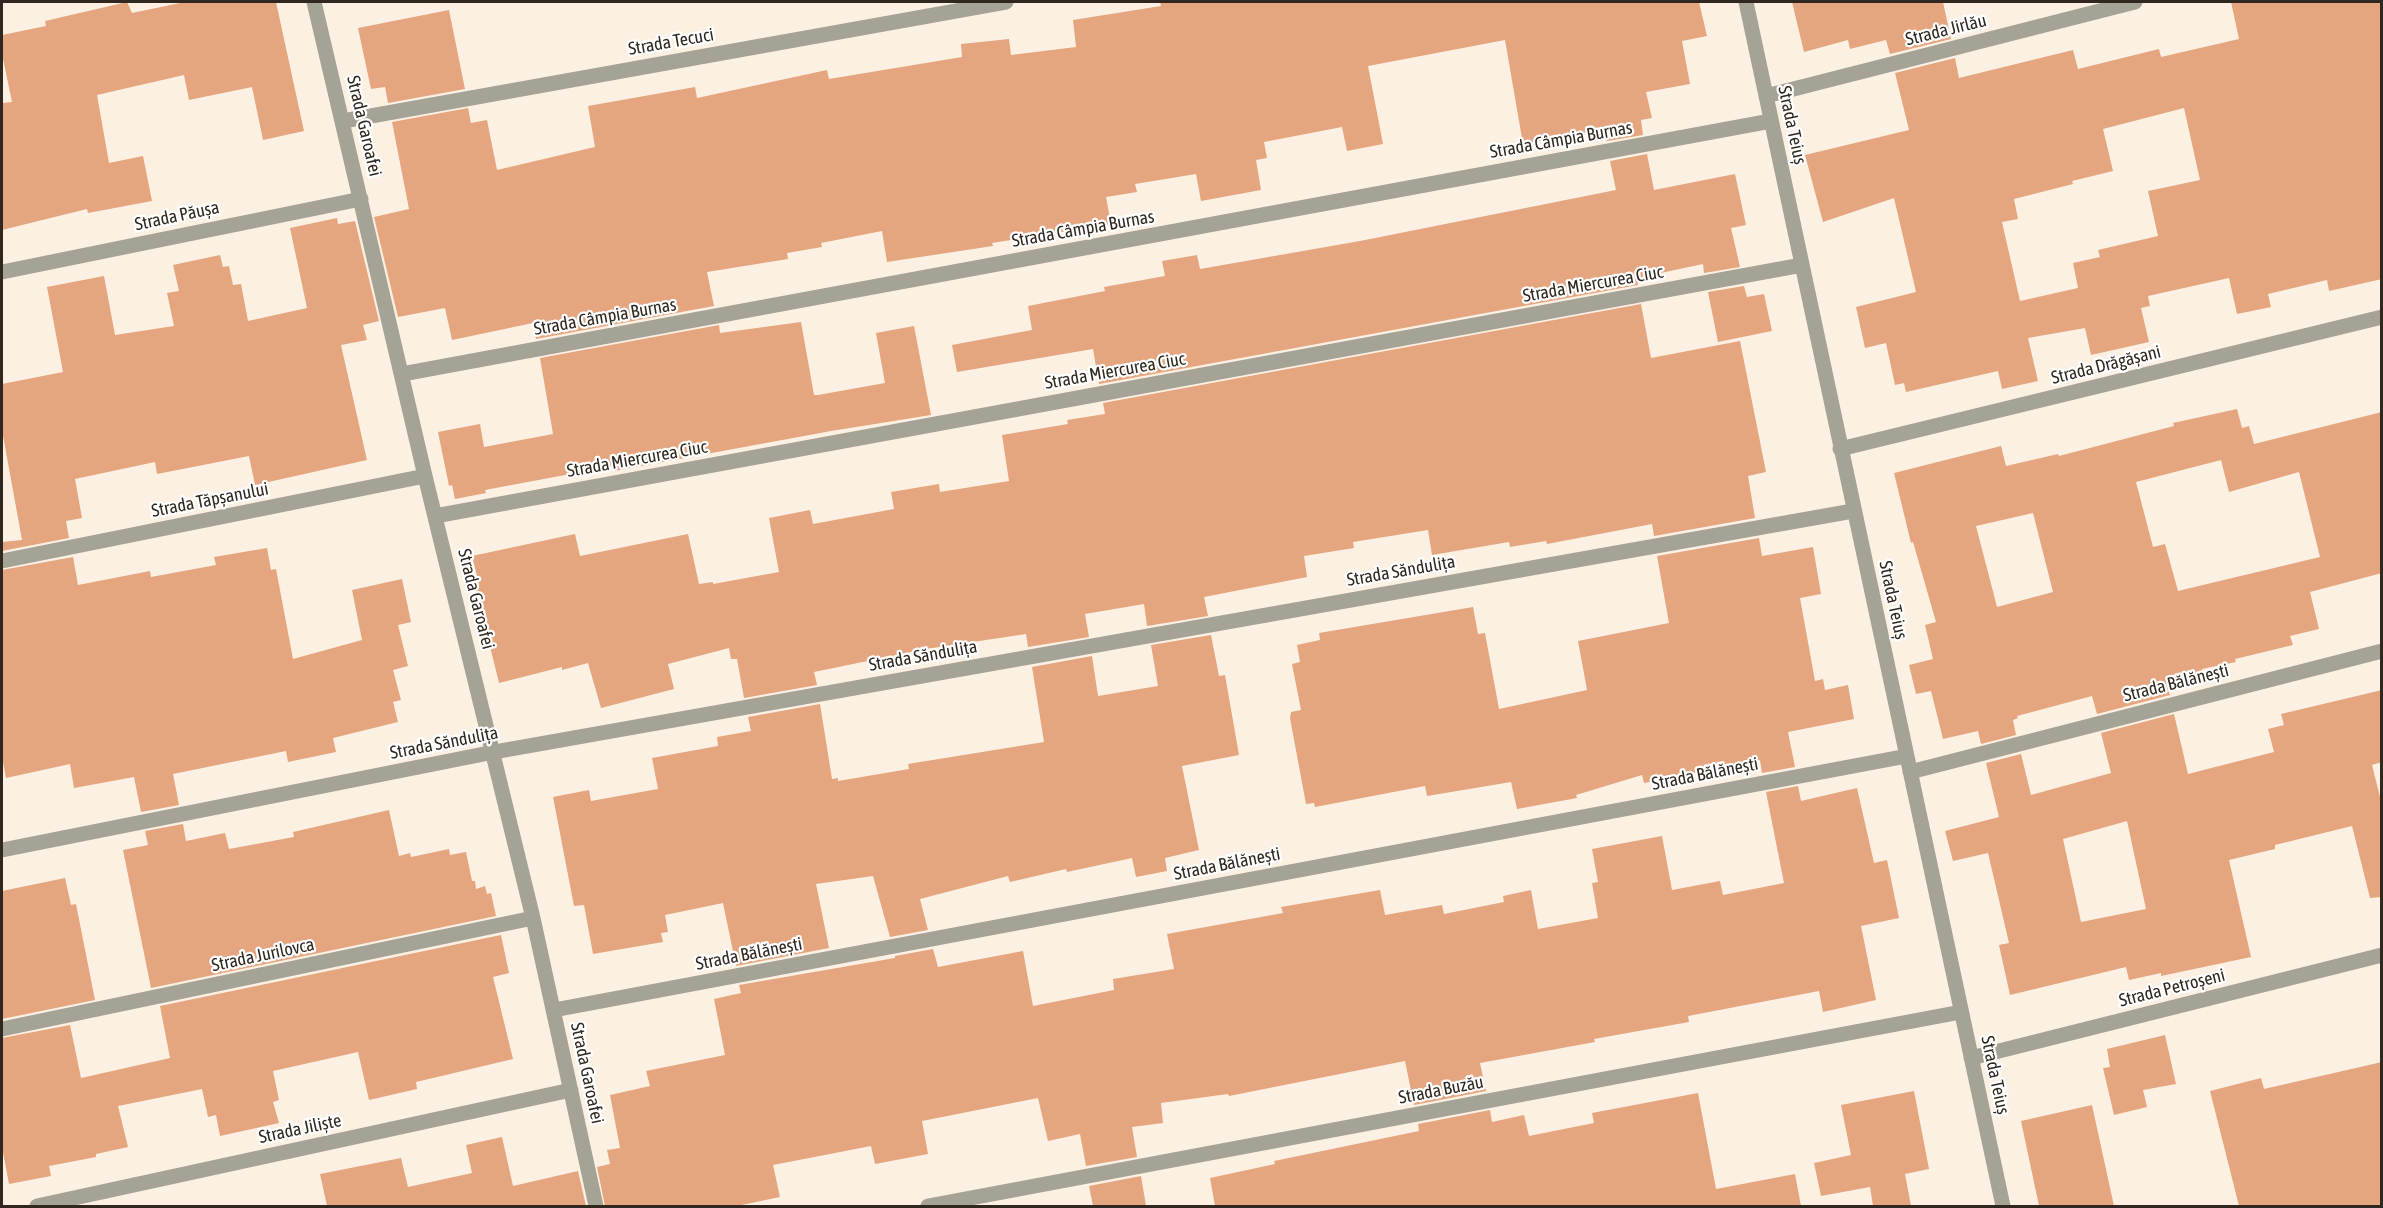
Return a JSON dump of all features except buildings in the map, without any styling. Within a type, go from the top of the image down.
[{"type":"street","name":"Strada Garoafei","points":[[314,2],[425,476],[533,918],[596,1206]]},
{"type":"street","name":"Strada Tecuci","points":[[343,121],[1006,2]]},
{"type":"street","name":"Strada Teiuș","points":[[1746,2],[2003,1206]]},
{"type":"street","name":"Strada Jirlău","points":[[1766,96],[2135,2]]},
{"type":"street","name":"Strada Câmpia Burnas","points":[[402,374],[1771,121]]},
{"type":"street","name":"Strada Păușa","points":[[2,272],[361,199]]},
{"type":"street","name":"Strada Miercurea Ciuc","points":[[435,516],[1802,265]]},
{"type":"street","name":"Strada Drăgășani","points":[[1840,449],[2382,317]]},
{"type":"street","name":"Strada Tăpșanului","points":[[2,561],[425,476]]},
{"type":"street","name":"Strada Săndulița","points":[[2,850],[494,752],[1853,511]]},
{"type":"street","name":"Strada Bălănești","points":[[1910,772],[2382,651]]},
{"type":"street","name":"Strada Bălănești","points":[[554,1010],[1907,756]]},
{"type":"street","name":"Strada Jurilovca","points":[[2,1029],[533,918]]},
{"type":"street","name":"Strada Petroșeni","points":[[1971,1058],[2382,955]]},
{"type":"street","name":"Strada Buzău","points":[[928,1206],[1961,1012]]},
{"type":"street","name":"Strada Jiliște","points":[[37,1206],[571,1090]]}]
